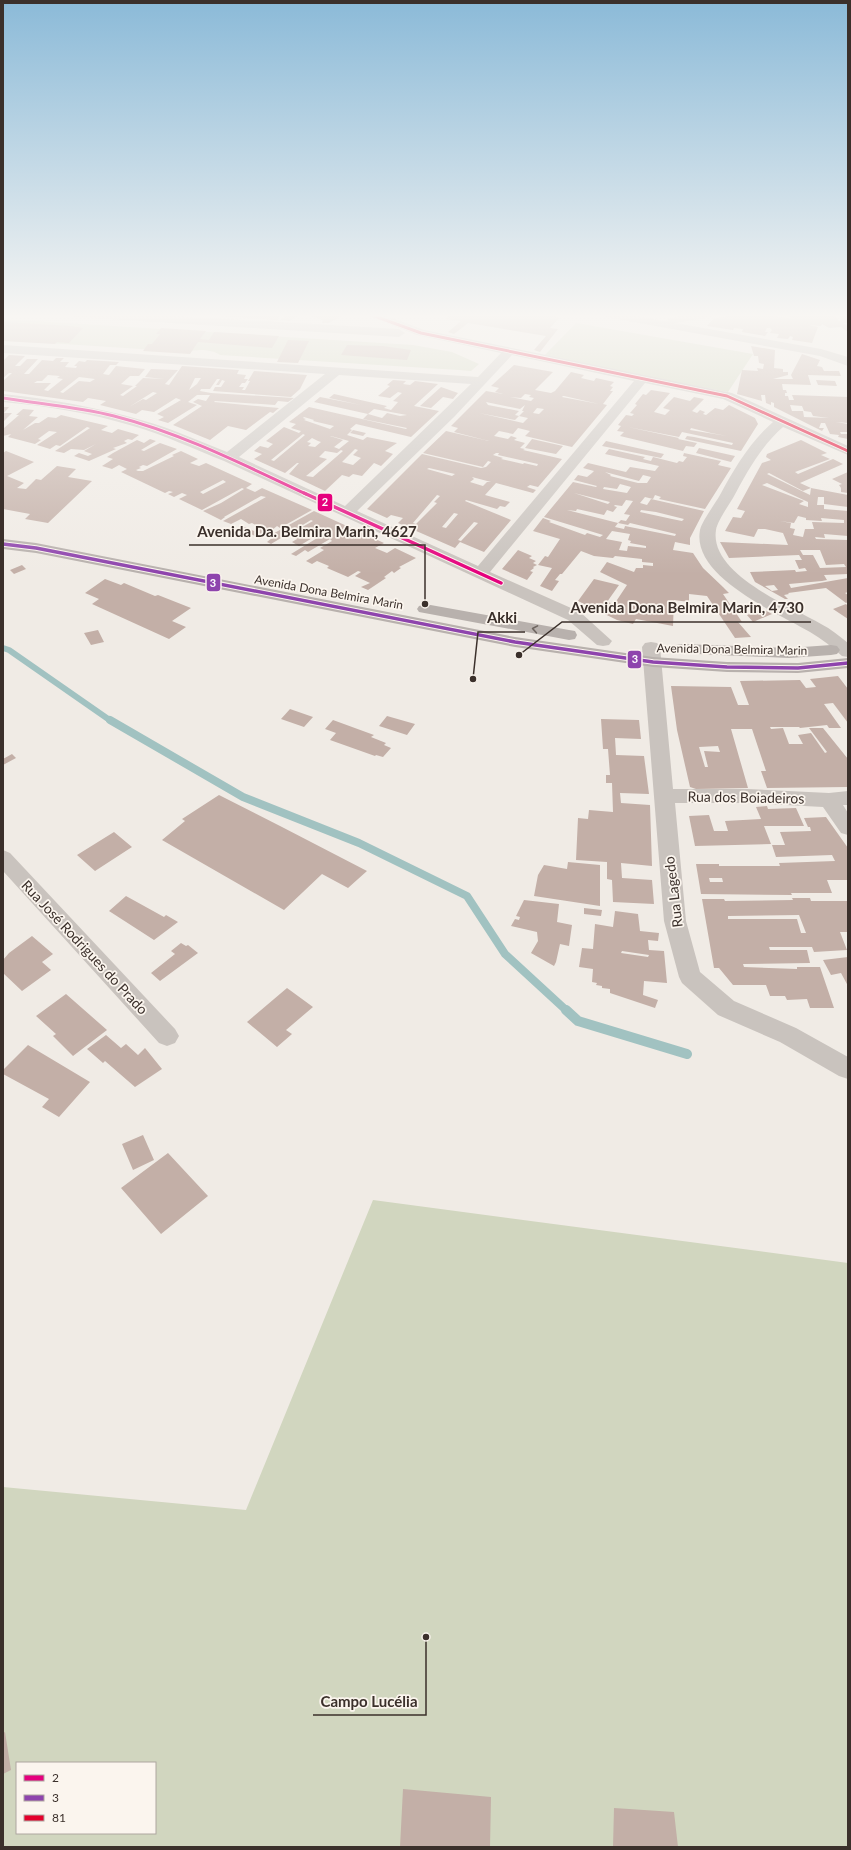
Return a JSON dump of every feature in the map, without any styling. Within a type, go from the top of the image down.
[{"type":"main road","name":"Avenida Dona Belmira Marin","points":[[3,532],[589,639],[652,654],[727,667],[798,668],[847,653]]},
{"type":"main road","name":"Avenida Dona Belmira Marin","points":[[3,544],[36,548],[515,642],[589,639],[652,654]]},
{"type":"street","points":[[20,400],[114,416],[157,430],[229,458],[574,616],[582,621],[589,639]]},
{"type":"street","points":[[229,458],[301,400]]},
{"type":"street","points":[[347,512],[462,400]]},
{"type":"street","points":[[481,574],[624,400]]},
{"type":"street","points":[[737,400],[848,451]]},
{"type":"street","points":[[782,421],[768,431],[753,453],[708,529],[706,543],[713,557],[733,578],[754,594],[816,628],[847,653]]},
{"type":"street","name":"Rua Lagedo","points":[[652,654],[675,921],[690,977],[726,1008],[788,1035],[848,1069]]},
{"type":"street","name":"Rua dos Boiadeiros","points":[[664,796],[746,796],[838,799],[848,828]]},
{"type":"street","name":"Rua José Rodrigues do Prado","points":[[7,869],[167,1036]]},
{"type":"green space","points":[[373,1200],[848,1263],[848,1847],[3,1847],[3,1487],[246,1510]]},
{"type":"building","points":[[71,400],[85,400],[83,402]]},
{"type":"building","points":[[102,400],[140,400],[129,407],[141,400],[172,400],[154,412],[142,410],[136,414],[100,405],[106,401]]},
{"type":"building","points":[[180,400],[190,400],[188,402],[197,405],[168,423],[158,420],[164,417],[157,414]]},
{"type":"building","points":[[196,400],[290,400],[288,402],[278,401],[275,405],[215,401],[214,402],[279,408],[273,413],[270,412],[246,430],[228,426],[210,440],[173,425],[202,406],[193,402]]},
{"type":"building","points":[[316,400],[337,400],[361,405],[340,400],[362,400],[387,406],[384,408],[391,410],[398,402],[394,400],[420,400],[414,406],[439,411],[411,437],[356,424],[350,429],[352,430],[347,435],[363,440],[367,437],[397,443],[385,451],[393,454],[381,466],[374,463],[362,476],[353,474],[349,477],[342,475],[325,491],[289,474],[299,463],[285,473],[254,459],[262,454],[254,451],[260,446],[268,448],[273,444],[266,441],[284,427],[299,433],[301,431],[291,428],[296,424],[289,422],[309,407],[406,429],[407,428],[363,419],[368,414],[314,402]],"holes":[[[374,409],[407,415],[400,416],[387,413],[382,418],[368,414]],[[303,418],[314,420],[313,421],[334,426],[330,429],[304,420],[306,419]],[[303,434],[305,435],[274,461],[271,460]],[[330,436],[349,441],[339,449],[334,447],[343,440]],[[312,438],[321,442],[315,447],[308,446],[311,443],[307,442]],[[355,449],[358,450],[353,455],[361,458],[353,465],[342,462]],[[341,450],[343,451],[313,477],[306,476],[327,459],[319,457],[325,451],[337,453]]]},
{"type":"building","points":[[426,400],[439,400],[431,408],[420,406]]},
{"type":"building","points":[[477,400],[580,400],[599,404],[583,400],[606,400],[603,404],[607,405],[572,447],[525,436],[530,431],[518,428],[513,434],[499,431],[494,436],[508,439],[511,436],[517,438],[514,440],[525,443],[520,448],[525,449],[523,450],[562,459],[538,487],[530,485],[527,487],[536,490],[533,493],[496,483],[485,495],[510,502],[505,507],[500,506],[497,509],[466,500],[465,501],[511,520],[484,552],[460,542],[455,548],[398,523],[403,518],[391,515],[387,518],[367,509],[422,454],[481,468],[486,467],[491,462],[488,461],[483,467],[423,453],[446,431],[489,441],[454,432],[458,428],[451,426]],"holes":[[[486,402],[520,409],[525,405],[522,411],[524,411],[519,416],[515,415],[519,411],[488,405]],[[537,408],[544,409],[539,414],[533,413]],[[479,413],[515,420],[519,416],[528,418],[523,423]],[[499,453],[498,455],[538,464],[537,466],[523,464],[501,459],[503,458],[493,455]],[[429,468],[455,474],[452,476],[427,469]],[[472,477],[491,482],[487,482],[483,486],[470,482],[474,479]],[[437,495],[440,496],[434,502],[437,503],[416,524],[413,523]],[[454,513],[458,514],[446,528],[442,527]],[[474,522],[478,523],[461,541],[458,540]]]},
{"type":"building","points":[[638,400],[664,400],[654,412],[665,415],[670,410],[663,408],[671,400],[703,400],[692,411],[697,413],[700,410],[705,412],[703,414],[706,415],[715,408],[723,410],[729,405],[755,418],[758,424],[741,451],[685,439],[687,436],[732,445],[733,443],[682,432],[679,437],[628,427],[697,443],[694,447],[686,446],[683,451],[620,436],[624,432],[617,431],[621,426],[618,425],[626,415],[632,416],[634,414],[630,413],[637,405],[635,404]],"holes":[[[691,428],[727,436],[690,430]]]},
{"type":"building","points":[[766,400],[848,400],[848,423],[836,422],[848,424],[848,432],[840,432],[841,434],[848,434],[848,439],[838,437],[839,435],[830,434],[825,423],[821,423],[819,428],[824,428],[822,431],[774,407],[774,403],[771,402],[771,405],[766,403]],"holes":[[[790,405],[802,406],[804,411],[811,412],[813,416],[829,418],[804,417],[803,411],[792,411]]]},
{"type":"building","points":[[3,407],[9,407],[4,413],[12,413],[3,422]]},
{"type":"building","points":[[23,409],[34,410],[29,416],[38,417],[23,430],[48,417],[56,418],[61,415],[108,426],[101,430],[112,433],[118,429],[139,435],[132,440],[128,439],[124,441],[127,443],[113,448],[116,449],[89,461],[74,456],[79,453],[88,456],[92,454],[84,451],[96,444],[84,450],[71,449],[64,453],[55,451],[90,428],[87,427],[60,446],[56,445],[50,449],[37,445],[57,432],[49,431],[38,439],[41,440],[35,444],[8,437],[11,434],[3,436],[4,428],[19,415],[16,415]]},
{"type":"building","points":[[353,430],[366,433],[363,436],[350,433]]},
{"type":"building","points":[[150,439],[156,441],[141,450],[144,451],[160,443],[177,449],[147,466],[143,465],[139,467],[141,468],[136,470],[138,471],[143,471],[181,451],[198,459],[190,463],[199,466],[206,463],[252,484],[246,488],[255,492],[262,488],[312,510],[280,528],[277,526],[261,539],[241,529],[245,527],[254,531],[261,528],[252,523],[249,524],[241,519],[231,524],[223,521],[266,497],[261,496],[221,520],[203,511],[221,503],[244,489],[242,488],[202,510],[179,499],[187,495],[182,493],[174,497],[168,494],[173,492],[169,491],[165,493],[121,472],[127,469],[119,465],[112,469],[102,466],[113,459],[107,457],[113,453],[137,440],[144,443]],"holes":[[[223,480],[226,482],[203,494],[200,492]]]},
{"type":"building","points":[[532,439],[563,446],[556,454],[525,448]]},
{"type":"building","points":[[801,440],[827,453],[821,455],[830,459],[795,472],[798,474],[833,459],[843,464],[800,483],[811,488],[848,495],[848,507],[824,504],[824,497],[818,497],[817,505],[824,505],[824,509],[848,511],[848,536],[824,534],[825,538],[815,537],[816,539],[848,540],[848,574],[824,575],[827,580],[789,584],[791,588],[848,578],[848,592],[845,593],[848,595],[848,602],[846,603],[826,588],[788,593],[789,594],[784,595],[788,599],[785,599],[755,582],[750,572],[795,570],[796,572],[807,571],[805,568],[799,569],[795,560],[802,560],[799,555],[729,558],[720,542],[788,545],[783,533],[765,529],[758,529],[754,537],[725,531],[733,517],[741,518],[745,511],[737,509],[762,463],[771,460],[766,457],[767,454]],"holes":[[[769,473],[803,491],[811,488],[810,495],[767,474]],[[767,483],[808,502],[808,507],[799,504],[804,501],[762,485]],[[798,516],[806,518],[806,520],[822,521],[821,518],[844,520],[844,523],[812,522],[814,529],[805,529],[803,537],[793,535],[795,529],[790,528],[791,523],[780,521],[794,523]],[[800,550],[820,550],[826,565],[844,564],[846,567],[820,568],[813,555],[803,555]],[[774,585],[778,590],[772,591],[765,586]]]},
{"type":"building","points":[[606,441],[664,454],[661,458],[602,446]]},
{"type":"building","points":[[699,448],[735,456],[731,462],[696,453]]},
{"type":"building","points":[[609,449],[645,457],[643,459],[651,461],[653,457],[677,463],[679,461],[683,462],[687,457],[683,456],[684,453],[721,461],[718,465],[731,468],[705,509],[659,499],[661,497],[655,495],[653,499],[645,497],[640,503],[647,505],[651,499],[704,511],[690,538],[690,545],[675,542],[673,550],[693,553],[703,568],[729,593],[723,594],[742,622],[738,622],[751,637],[735,638],[707,596],[689,594],[689,602],[674,600],[673,626],[636,619],[633,624],[617,620],[578,601],[594,579],[619,585],[607,602],[611,603],[606,612],[609,612],[627,585],[600,572],[607,562],[634,572],[636,568],[643,568],[643,565],[653,566],[653,563],[642,562],[642,559],[615,556],[613,558],[594,556],[581,551],[562,574],[560,574],[555,580],[559,581],[552,591],[540,586],[552,568],[538,565],[545,556],[548,557],[560,539],[533,531],[543,518],[551,521],[549,522],[585,535],[587,533],[600,537],[603,535],[544,517],[573,482],[597,486],[574,480],[578,475],[587,477],[594,471],[583,468],[588,463],[626,472],[630,467],[655,471],[659,466],[605,454]],"holes":[[[605,472],[639,481],[643,475],[651,477],[647,483],[638,483],[610,476],[611,475]],[[620,484],[631,487],[627,493],[603,489],[604,487],[617,489]],[[574,493],[610,502],[608,504]],[[626,500],[633,501],[624,514],[630,515],[626,521],[621,520],[618,523],[567,510],[576,511],[577,509],[604,515],[607,510],[613,512],[617,507],[614,506],[615,505],[622,506]],[[641,510],[656,512],[684,519],[682,521],[640,512]],[[618,523],[628,525],[630,523],[676,534],[675,536],[625,526],[624,529],[615,527]],[[612,531],[630,534],[628,540],[631,541],[630,543],[646,546],[646,548],[628,546],[627,551],[619,550],[622,542],[606,539]]]},
{"type":"building","points":[[6,451],[34,462],[7,476],[24,483],[17,488],[26,489],[36,479],[41,480],[57,466],[76,469],[68,477],[92,481],[48,523],[25,519],[30,514],[3,509],[3,453]]},
{"type":"building","points":[[848,472],[848,493],[841,492],[839,485],[842,484],[832,479]]},
{"type":"building","points":[[314,511],[384,543],[375,548],[387,553],[395,548],[416,558],[399,567],[401,568],[394,573],[392,571],[384,577],[386,578],[368,590],[361,587],[370,583],[355,576],[361,572],[358,571],[348,577],[327,568],[329,566],[317,561],[312,564],[306,561],[324,550],[320,548],[332,541],[330,539],[308,552],[305,550],[296,556],[291,554],[332,529],[329,528],[299,546],[292,542],[297,539],[288,535],[313,521],[311,520],[271,544],[267,542],[272,538],[269,536]]},
{"type":"building","points":[[518,550],[532,556],[529,558],[536,561],[533,563],[537,565],[530,571],[533,572],[527,580],[502,569]]},
{"type":"building","points":[[22,565],[26,569],[14,574],[10,570]]},
{"type":"building","points":[[105,579],[121,585],[124,583],[155,596],[158,595],[191,608],[172,621],[186,627],[169,639],[92,604],[99,599],[85,593]]},
{"type":"building","points":[[846,604],[848,606],[848,619],[833,609]]},
{"type":"building","points":[[763,609],[772,614],[753,622],[747,615]]},
{"type":"building","points":[[98,630],[104,642],[91,645],[84,633]]},
{"type":"building","points":[[838,676],[848,689],[848,723],[833,703],[824,704],[841,728],[829,728],[827,725],[800,728],[770,727],[771,729],[783,728],[789,744],[803,744],[798,735],[811,733],[825,753],[827,752],[809,728],[823,728],[848,759],[848,787],[767,788],[761,771],[766,771],[752,729],[731,729],[748,788],[696,789],[690,787],[677,730],[671,686],[731,687],[738,705],[749,705],[740,681],[800,680],[806,688],[816,687],[810,679]],"holes":[[[718,746],[720,752],[704,751],[708,767],[705,767],[699,747]]]},
{"type":"building","points":[[290,709],[313,717],[304,727],[281,719]]},
{"type":"building","points":[[387,716],[415,724],[407,735],[379,726]]},
{"type":"building","points":[[601,719],[639,720],[641,739],[615,738],[616,755],[644,756],[649,794],[620,793],[621,803],[650,805],[652,866],[621,863],[622,878],[652,880],[654,904],[613,902],[612,880],[607,879],[607,862],[576,860],[578,818],[588,819],[589,810],[613,812],[612,783],[606,783],[606,775],[610,775],[608,749],[603,749]]},
{"type":"building","points":[[333,720],[374,735],[371,737],[386,743],[384,745],[391,748],[383,757],[375,756],[330,740],[336,733],[325,729]]},
{"type":"building","points":[[12,754],[16,758],[3,765],[3,759]]},
{"type":"building","points":[[219,795],[367,871],[348,888],[322,874],[284,910],[162,840],[185,821],[182,819]]},
{"type":"building","points":[[767,806],[768,809],[796,808],[804,826],[764,826],[771,844],[695,846],[689,816],[709,815],[714,831],[728,831],[725,821],[761,819],[756,807]]},
{"type":"building","points":[[826,817],[848,848],[848,880],[827,880],[832,893],[791,893],[792,895],[701,894],[696,864],[719,864],[719,866],[780,866],[779,863],[835,861],[832,855],[776,857],[772,845],[785,845],[780,832],[811,831],[804,818]],"holes":[[[709,878],[722,878],[723,882],[710,882]]]},
{"type":"building","points":[[114,832],[132,847],[95,871],[77,855]]},
{"type":"building","points":[[568,862],[600,865],[600,906],[534,896],[538,875],[544,865],[567,869]]},
{"type":"building","points":[[126,896],[164,917],[166,915],[178,922],[154,940],[109,911]]},
{"type":"building","points":[[792,898],[810,898],[811,901],[848,901],[848,932],[840,932],[847,950],[814,952],[812,947],[769,947],[770,950],[807,950],[810,963],[743,964],[744,967],[797,969],[797,967],[820,967],[834,1008],[810,1008],[807,999],[787,1000],[785,996],[770,996],[766,985],[733,985],[719,968],[714,968],[702,899],[724,899],[725,901],[793,900]],"holes":[[[799,915],[806,933],[801,933],[797,919],[728,919],[728,916]]]},
{"type":"building","points":[[524,900],[559,904],[557,922],[572,925],[569,946],[560,944],[554,966],[531,953],[538,941],[537,932],[511,926],[515,919],[519,920],[520,917],[516,916]]},
{"type":"building","points":[[584,908],[602,910],[601,916],[584,914]]},
{"type":"building","points":[[615,911],[638,914],[640,931],[659,933],[658,941],[648,940],[649,950],[664,951],[667,983],[644,981],[643,995],[658,1000],[655,1008],[610,993],[610,989],[602,988],[602,986],[596,985],[597,983],[592,982],[593,969],[579,967],[582,948],[593,949],[595,924],[613,927]],"holes":[[[622,951],[649,955],[648,957],[621,953]]]},
{"type":"building","points":[[32,936],[53,954],[42,962],[51,970],[22,991],[3,973],[3,960],[9,953]]},
{"type":"building","points":[[181,943],[186,946],[188,945],[198,953],[160,981],[151,973],[175,954],[171,951]]},
{"type":"building","points":[[848,957],[848,986],[841,973],[831,975],[823,960]]},
{"type":"building","points":[[287,988],[313,1007],[286,1030],[292,1034],[277,1047],[247,1022]]},
{"type":"building","points":[[66,994],[107,1030],[73,1056],[53,1036],[56,1034],[36,1016]]},
{"type":"building","points":[[106,1035],[121,1048],[126,1044],[138,1055],[145,1048],[162,1069],[135,1087],[105,1061],[103,1063],[87,1049]]},
{"type":"building","points":[[28,1045],[90,1082],[59,1117],[42,1107],[49,1099],[3,1074],[3,1070]]},
{"type":"building","points":[[143,1135],[154,1160],[133,1170],[122,1144]]},
{"type":"building","points":[[168,1153],[208,1196],[161,1234],[121,1188]]},
{"type":"building","points":[[5,1732],[11,1770],[3,1774],[3,1733]]},
{"type":"building","points":[[403,1789],[491,1797],[490,1847],[400,1847]]},
{"type":"building","points":[[614,1808],[674,1812],[678,1847],[613,1847]]},
{"type":"waterway","points":[[3,648],[9,650],[111,721]]},
{"type":"waterway","points":[[110,720],[243,797],[359,843],[467,896],[505,954],[567,1011]]},
{"type":"waterway","points":[[566,1010],[578,1021],[687,1054]]},
{"type":"transit line","name":"2","points":[[18,400],[114,416],[157,430],[229,458],[501,583]]},
{"type":"transit line","name":"81","points":[[737,400],[848,451]]},
{"type":"transit line","name":"3","points":[[3,544],[36,548],[515,642],[653,662],[727,667],[798,668],[848,663]]},
{"type":"place","name":"Avenida Da. Belmira Marin, 4627","points":[[425,604]]},
{"type":"place","name":"Avenida Dona Belmira Marin, 4730","points":[[519,655]]},
{"type":"place","name":"Akki","points":[[473,679]]},
{"type":"place","name":"Campo Lucélia","points":[[426,1637]]}]
